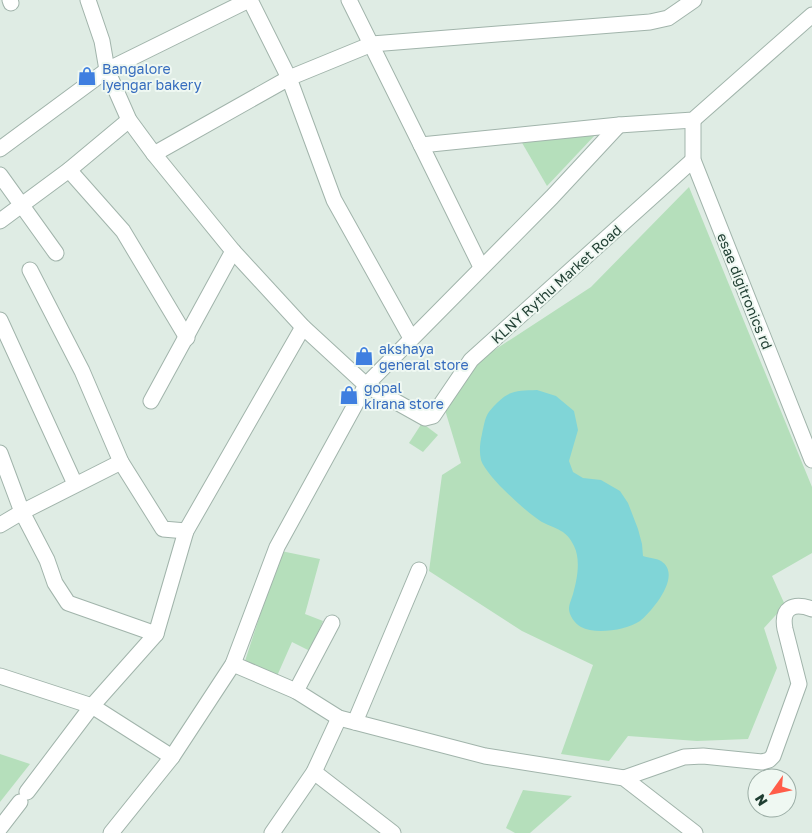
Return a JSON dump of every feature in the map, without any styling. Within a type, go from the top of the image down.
[{"type":"street","points":[[88,0],[102,41],[107,70],[129,120],[154,154],[233,250],[303,327],[366,385]]},
{"type":"street","points":[[0,149],[107,70],[250,0],[290,78],[334,200],[411,338]]},
{"type":"street","points":[[350,0],[480,267]]},
{"type":"street","points":[[154,154],[290,78],[372,44],[650,22],[668,18],[694,0]]},
{"type":"street","points":[[421,145],[619,125],[693,120],[812,15]]},
{"type":"street","points":[[0,221],[69,170],[129,120]]},
{"type":"street","name":"esae digitronics rd","points":[[693,120],[693,160],[812,460]]},
{"type":"street","points":[[111,833],[172,757],[233,664],[277,547],[366,385],[480,267],[552,197],[619,125]]},
{"type":"street","name":"KLNY Rythu Market Road","points":[[366,385],[425,418],[433,416],[471,360],[693,160]]},
{"type":"street","points":[[69,170],[123,231],[187,338]]},
{"type":"street","points":[[0,175],[56,253]]},
{"type":"street","points":[[152,400],[233,250]]},
{"type":"street","points":[[30,270],[82,371],[121,462],[163,529],[186,531]]},
{"type":"street","points":[[0,320],[75,484]]},
{"type":"street","points":[[0,828],[92,706],[156,634],[186,531],[303,327]]},
{"type":"street","points":[[0,453],[22,512],[48,560],[55,583],[68,603],[156,634]]},
{"type":"street","points":[[0,525],[75,484],[121,462]]},
{"type":"street","points":[[355,722],[419,570]]},
{"type":"street","points":[[233,664],[296,691],[339,718],[486,756],[624,778],[684,757],[703,756],[762,762],[769,760],[773,756],[799,684],[783,620],[785,613],[790,608],[798,606],[812,609]]},
{"type":"street","points":[[296,691],[332,623]]},
{"type":"street","points":[[0,676],[92,706],[172,757]]},
{"type":"street","points":[[272,833],[314,772],[339,718]]},
{"type":"street","points":[[314,772],[393,833]]},
{"type":"street","points":[[624,778],[695,833]]},
{"type":"green space","points":[[596,134],[547,186],[521,141]]},
{"type":"green space","points":[[689,187],[812,487],[812,553],[772,576],[785,605],[764,628],[777,668],[748,739],[697,741],[628,736],[609,761],[561,754],[593,665],[522,631],[429,571],[442,475],[461,463],[445,410],[476,362],[591,287]]},
{"type":"green space","points":[[422,423],[438,435],[423,452],[409,443]]},
{"type":"green space","points":[[281,551],[320,559],[305,614],[323,621],[310,651],[292,642],[277,676],[244,664]]},
{"type":"green space","points":[[0,754],[30,764],[0,802]]},
{"type":"green space","points":[[523,790],[572,796],[530,833],[515,833],[506,828]]},
{"type":"water","points":[[537,390],[556,396],[574,411],[578,430],[569,461],[573,472],[583,478],[601,480],[620,491],[628,503],[638,529],[643,556],[659,560],[667,567],[669,575],[667,584],[658,601],[640,621],[627,627],[594,631],[577,624],[569,611],[578,570],[576,552],[571,541],[564,533],[542,522],[517,503],[484,467],[481,460],[481,437],[488,413],[507,395],[521,391]]},
{"type":"place","name":"Bangalore iyengar bakery","points":[[87,76]]},
{"type":"place","name":"akshaya general store","points":[[364,356]]},
{"type":"place","name":"gopal kirana store","points":[[349,395]]}]
